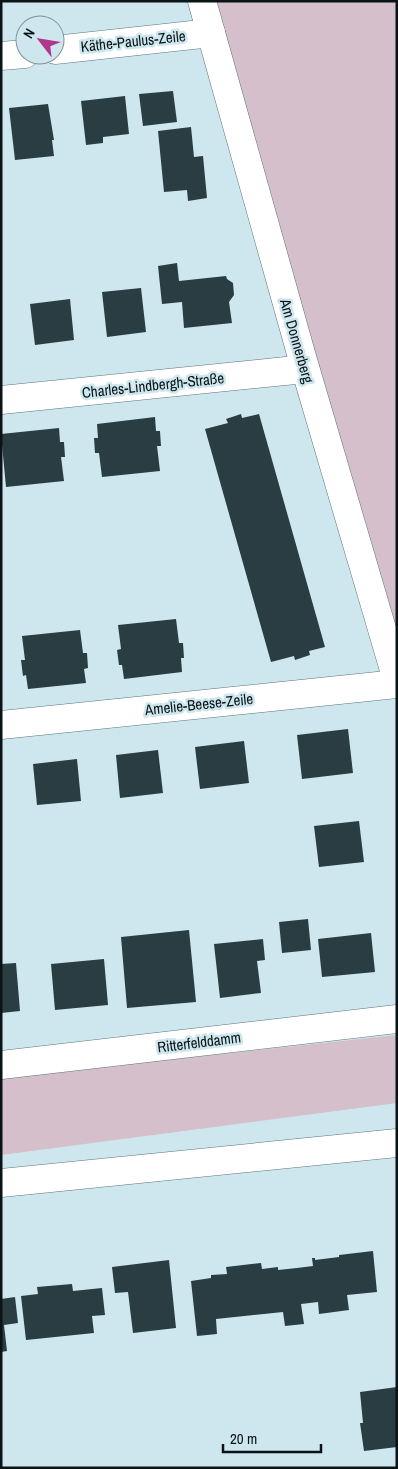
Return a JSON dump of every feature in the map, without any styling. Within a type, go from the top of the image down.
[{"type":"street","name":"Am Donnerberg","points":[[202,1],[305,369],[397,682]]},
{"type":"street","name":"Käthe-Paulus-Zeile","points":[[65,49],[211,33]]},
{"type":"street","points":[[1,56],[15,55]]},
{"type":"street","name":"Charles-Lindbergh-Straße","points":[[1,400],[305,369]]},
{"type":"street","name":"Amelie-Beese-Zeile","points":[[1,725],[397,682]]},
{"type":"street","name":"Ritterfelddamm","points":[[1,1065],[397,1019]]},
{"type":"street","points":[[1,1183],[397,1143]]},
{"type":"shaded area","points":[[215,1],[397,1],[397,638]]},
{"type":"shaded area","points":[[397,1035],[397,1103],[1,1155],[1,1078]]},
{"type":"building","points":[[173,91],[177,122],[143,126],[139,94]]},
{"type":"building","points":[[125,96],[129,134],[103,137],[103,143],[86,145],[81,101]]},
{"type":"building","points":[[48,104],[54,140],[52,140],[54,156],[15,160],[9,108]]},
{"type":"building","points":[[191,127],[194,157],[203,156],[207,198],[188,201],[187,190],[164,192],[158,131]]},
{"type":"building","points":[[177,263],[179,281],[226,276],[233,283],[234,295],[229,302],[232,323],[184,328],[182,302],[162,304],[158,266]]},
{"type":"building","points":[[141,288],[146,332],[107,337],[102,292]]},
{"type":"building","points":[[70,299],[74,340],[35,345],[30,304]]},
{"type":"building","points":[[241,414],[242,418],[259,414],[325,647],[309,651],[310,655],[295,660],[294,656],[271,662],[205,429],[228,423],[226,419]]},
{"type":"building","points":[[155,417],[156,431],[160,431],[161,446],[157,446],[160,471],[102,477],[99,453],[95,453],[94,438],[98,438],[97,424]]},
{"type":"building","points":[[59,428],[60,442],[64,442],[65,457],[61,457],[64,481],[6,487],[1,434]]},
{"type":"building","points":[[176,619],[179,643],[183,643],[184,658],[181,658],[182,672],[124,679],[122,665],[119,665],[117,650],[121,649],[118,625]]},
{"type":"building","points":[[80,630],[83,653],[87,653],[88,668],[84,669],[86,683],[28,689],[26,675],[23,676],[21,660],[25,660],[22,636]]},
{"type":"building","points":[[348,729],[353,773],[302,779],[297,735]]},
{"type":"building","points":[[244,741],[249,783],[200,789],[195,747]]},
{"type":"building","points":[[158,750],[163,793],[120,798],[116,755]]},
{"type":"building","points":[[77,759],[81,801],[37,805],[33,764]]},
{"type":"building","points":[[359,821],[364,862],[319,867],[314,826]]},
{"type":"building","points":[[308,919],[311,950],[282,953],[279,922]]},
{"type":"building","points":[[189,930],[196,1002],[127,1008],[121,937]]},
{"type":"building","points":[[371,933],[375,972],[322,977],[318,939]]},
{"type":"building","points":[[263,939],[265,960],[257,961],[261,993],[220,998],[214,944]]},
{"type":"building","points":[[104,959],[108,1005],[55,1010],[51,964]]},
{"type":"building","points":[[16,963],[20,1011],[1,1013],[1,964]]},
{"type":"building","points":[[373,1251],[377,1292],[347,1295],[349,1310],[319,1314],[318,1302],[301,1304],[304,1324],[285,1326],[283,1312],[216,1319],[217,1334],[197,1336],[191,1281],[211,1278],[211,1275],[227,1274],[226,1267],[261,1263],[262,1269],[278,1267],[278,1270],[297,1268],[313,1266],[312,1258],[315,1258],[315,1260]]},
{"type":"building","points":[[169,1260],[176,1328],[133,1333],[128,1292],[115,1293],[112,1267]]},
{"type":"building","points":[[72,1284],[73,1291],[102,1288],[105,1315],[92,1316],[94,1333],[26,1340],[21,1296],[38,1294],[37,1287]]},
{"type":"building","points":[[15,1297],[18,1323],[4,1325],[7,1351],[1,1352],[1,1299]]},
{"type":"building","points":[[397,1387],[397,1447],[364,1451],[360,1423],[363,1423],[360,1392]]}]
